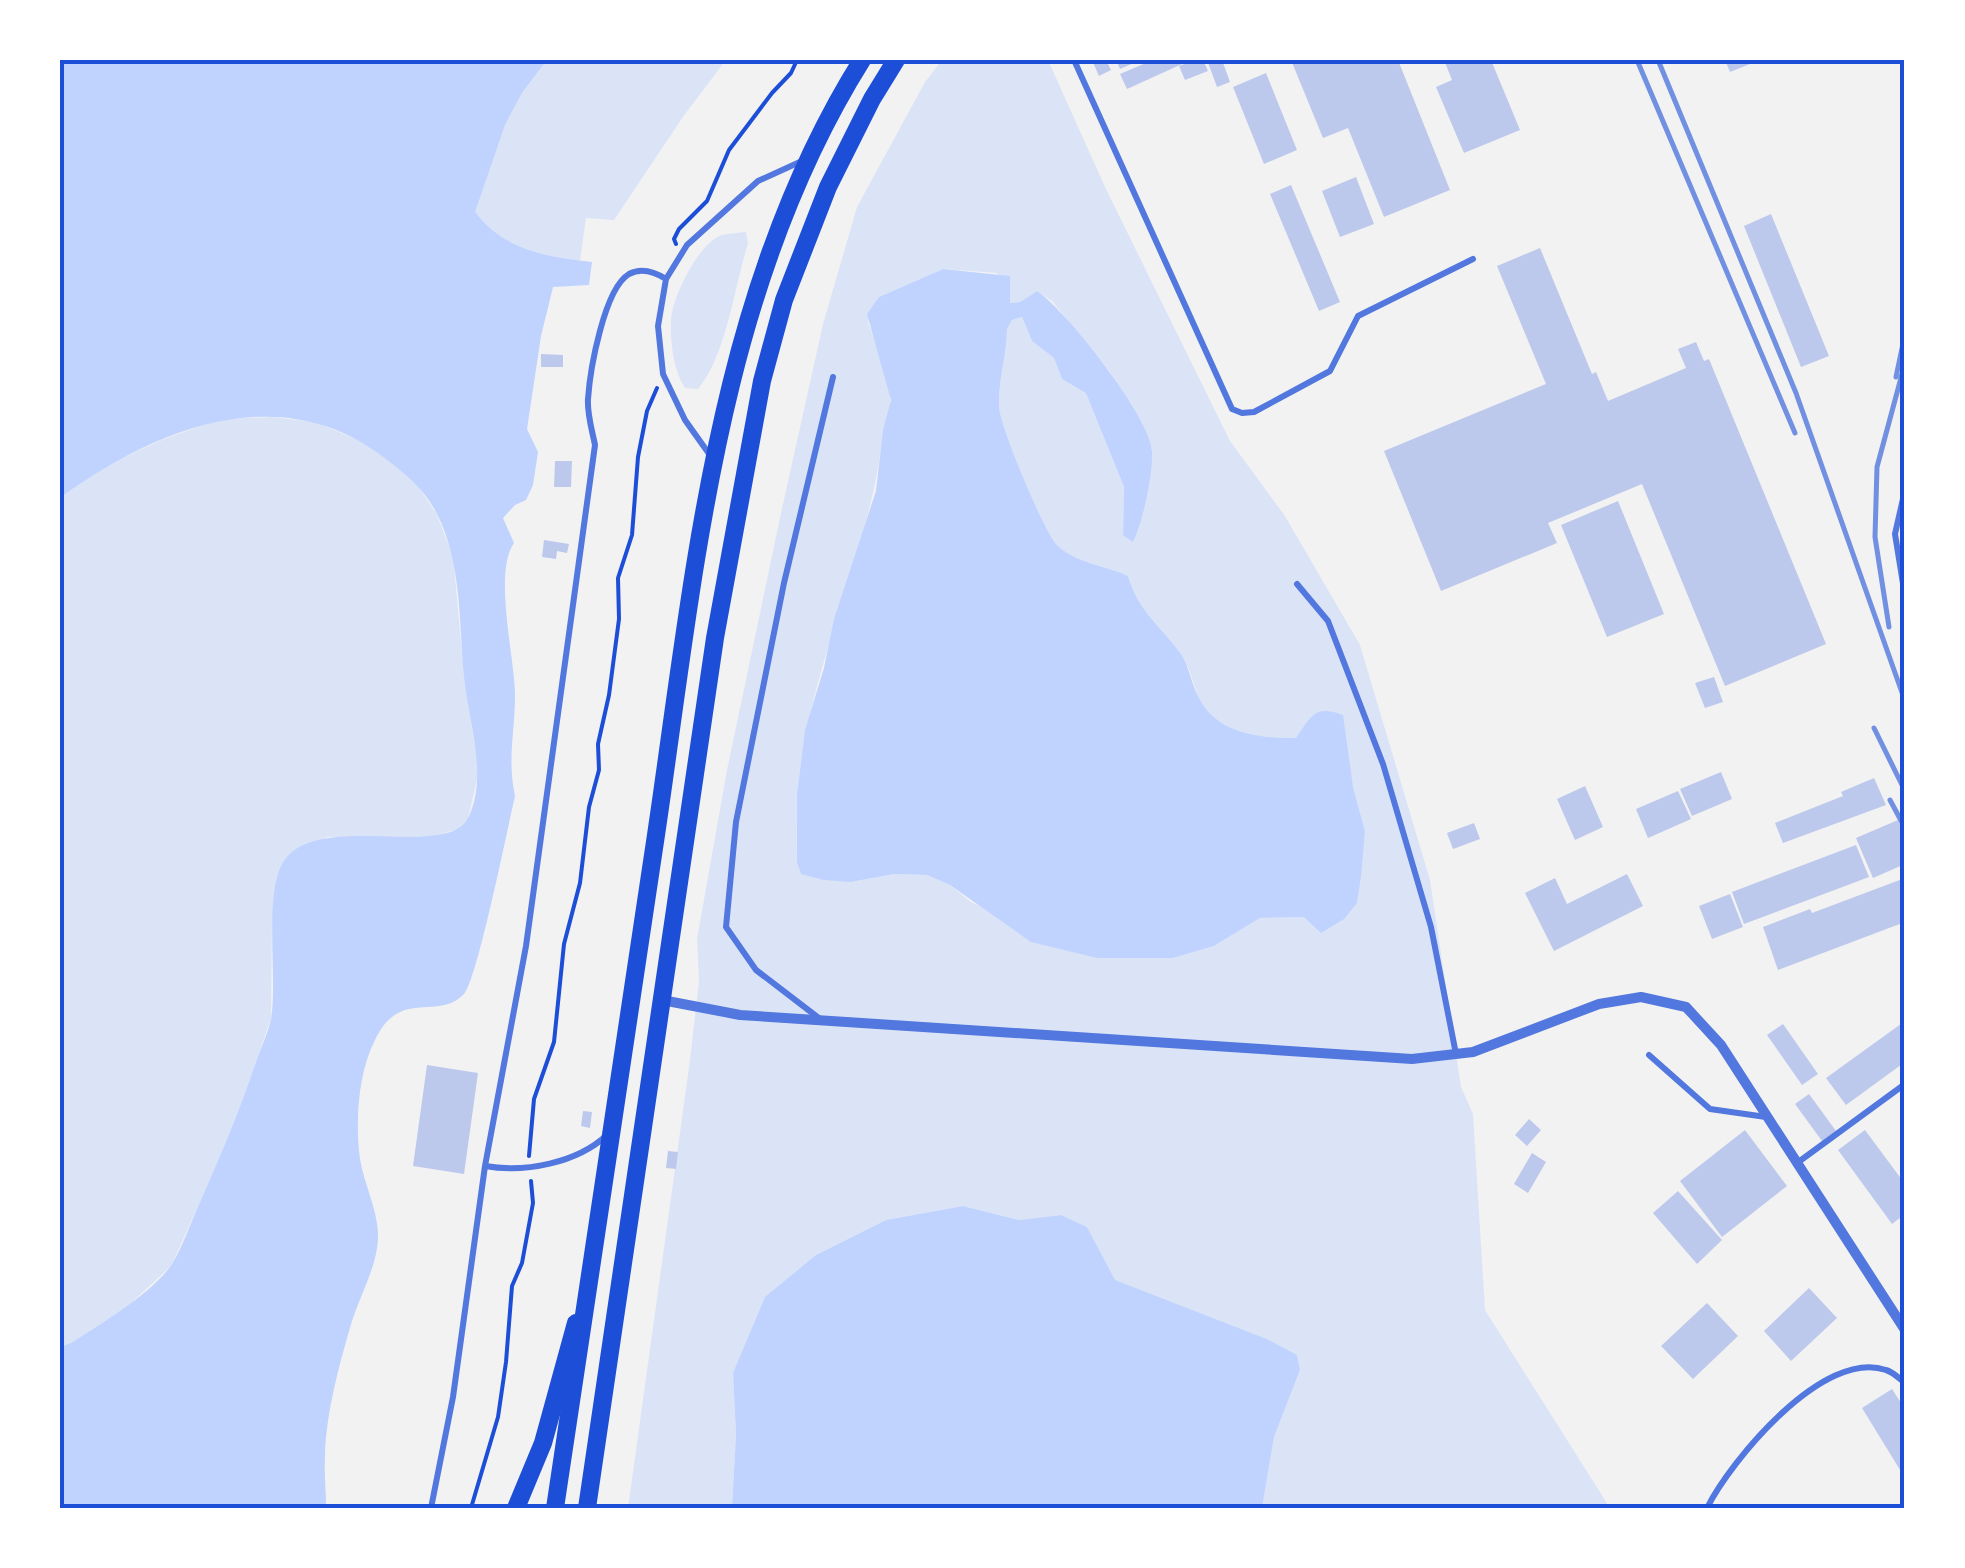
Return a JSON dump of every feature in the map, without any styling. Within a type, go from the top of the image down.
[{"type":"main road","points":[[555,1508],[715,462],[744,331],[772,247],[808,158],[862,60]]},
{"type":"main road","points":[[588,1508],[715,638],[762,381],[784,300],[828,188],[896,60]]},
{"type":"main road","points":[[516,1508],[543,1443],[590,1274]]},
{"type":"street","points":[[662,1000],[740,1015],[1412,1059],[1473,1052],[1599,1004],[1641,997],[1686,1008],[1722,1045],[1905,1330]]},
{"type":"lane","points":[[1074,60],[1232,409],[1254,412],[1330,372],[1358,316],[1474,259]]},
{"type":"lane","points":[[715,462],[685,420],[663,374],[658,326],[666,279],[687,245],[758,181],[808,158]]},
{"type":"lane","points":[[432,1508],[552,774],[595,445],[588,402],[592,373],[613,295],[626,275],[641,270],[666,279]]},
{"type":"lane","points":[[821,1020],[756,970],[726,927],[736,822],[784,584],[833,378]]},
{"type":"lane","points":[[1905,490],[1895,534],[1905,596]]},
{"type":"lane","points":[[1297,584],[1328,621],[1383,764],[1431,927],[1456,1054]]},
{"type":"lane","points":[[1649,1055],[1710,1109],[1768,1117]]},
{"type":"lane","points":[[1797,1163],[1905,1084]]},
{"type":"lane","points":[[485,1166],[513,1170],[591,1150],[612,1130]]},
{"type":"lane","points":[[1707,1508],[1716,1489],[1778,1414],[1834,1375],[1870,1367],[1888,1370],[1905,1383]]},
{"type":"path","points":[[680,256],[674,239],[679,229],[707,201],[729,150],[791,73],[797,60]]},
{"type":"path","points":[[471,1508],[498,1417],[512,1286],[522,1262],[534,1204],[530,1167],[532,1112],[554,1042],[564,944],[580,883],[589,807],[599,770],[598,744],[620,619],[618,578],[632,535],[638,457],[647,411],[663,374]]},
{"type":"shaded area","points":[[547,60],[726,60],[614,220],[586,218],[580,261],[550,256],[508,241],[474,212],[505,125],[522,93]]},
{"type":"shaded area","points":[[942,60],[1048,60],[1105,187],[1230,441],[1285,516],[1360,645],[1430,880],[1461,1087],[1473,1114],[1485,1310],[1610,1508],[1262,1508],[1274,1437],[1300,1370],[1297,1355],[1267,1339],[1114,1280],[1087,1227],[1061,1215],[1019,1220],[963,1206],[886,1220],[816,1255],[733,1373],[736,1434],[732,1508],[628,1508],[690,1060],[699,981],[697,939],[727,770],[823,324],[857,207],[925,82]],"holes":[[[943,269],[997,273],[1010,303],[1020,302],[1037,291],[1052,301],[1110,372],[1152,449],[1143,508],[1133,541],[1123,534],[1124,487],[1086,392],[1062,379],[1054,358],[1032,341],[1022,317],[1012,320],[1007,329],[1000,387],[1001,417],[1052,538],[1074,557],[1128,576],[1143,608],[1182,657],[1197,694],[1214,718],[1253,735],[1296,738],[1353,787],[1365,831],[1357,903],[1304,917],[1260,918],[1214,946],[1173,958],[1097,958],[971,902],[950,885],[927,875],[894,874],[851,882],[801,874],[797,820],[808,723],[862,535],[890,406],[886,376],[868,322],[879,297]]]},
{"type":"shaded area","points":[[746,232],[748,244],[716,358],[698,389],[685,388],[672,346],[671,319],[677,297],[696,259],[713,240],[725,234]]},
{"type":"shaded area","points":[[272,417],[316,422],[369,445],[414,480],[436,513],[453,555],[465,686],[479,770],[468,819],[458,829],[435,836],[326,837],[272,921],[271,1018],[237,1120],[171,1266],[129,1305],[60,1347],[60,498],[104,466],[164,439],[220,419]]},
{"type":"water","points":[[60,60],[547,60],[522,93],[505,125],[475,212],[499,235],[527,249],[592,262],[589,285],[553,287],[527,429],[538,452],[533,485],[526,500],[503,518],[514,543],[505,574],[505,595],[515,696],[511,758],[515,796],[476,962],[464,994],[453,1002],[407,1010],[385,1024],[369,1053],[361,1082],[359,1145],[378,1244],[352,1321],[331,1405],[325,1455],[326,1508],[60,1508],[60,1347],[139,1297],[163,1275],[180,1250],[270,1024],[274,893],[284,861],[301,846],[324,839],[435,835],[455,830],[468,818],[474,802],[477,767],[455,573],[437,514],[415,483],[346,434],[304,420],[262,417],[219,422],[177,433],[136,451],[60,498]]},
{"type":"water","points":[[943,269],[1010,276],[1010,303],[1020,302],[1037,291],[1067,319],[1105,365],[1148,435],[1151,472],[1133,542],[1123,535],[1124,487],[1086,393],[1062,379],[1054,358],[1032,341],[1022,317],[1012,320],[1007,329],[1000,387],[1001,417],[1034,502],[1058,546],[1083,561],[1128,576],[1144,609],[1181,654],[1207,710],[1228,726],[1254,735],[1296,738],[1314,714],[1326,711],[1343,715],[1353,787],[1365,831],[1361,876],[1357,903],[1344,919],[1321,933],[1304,917],[1260,918],[1214,946],[1173,958],[1097,958],[1031,942],[950,885],[927,875],[894,874],[851,882],[801,874],[797,862],[797,795],[805,730],[834,619],[876,491],[883,430],[891,400],[867,314],[879,297]]},
{"type":"water","points":[[963,1206],[1019,1220],[1061,1215],[1087,1227],[1115,1280],[1267,1339],[1297,1355],[1300,1370],[1274,1437],[1262,1508],[732,1508],[736,1434],[733,1373],[765,1297],[816,1255],[886,1220]]},
{"type":"building","points":[[1092,60],[1106,60],[1111,70],[1099,76]]},
{"type":"building","points":[[1116,60],[1141,60],[1120,69]]},
{"type":"building","points":[[1153,60],[1191,60],[1127,89],[1120,74]]},
{"type":"building","points":[[1203,60],[1208,71],[1185,80],[1179,66]]},
{"type":"building","points":[[1207,60],[1222,60],[1230,82],[1217,87]]},
{"type":"building","points":[[1291,60],[1398,60],[1450,190],[1384,217],[1348,128],[1323,138]]},
{"type":"building","points":[[1444,60],[1491,60],[1520,130],[1464,153],[1436,87],[1452,80]]},
{"type":"building","points":[[1725,60],[1760,60],[1730,72]]},
{"type":"building","points":[[1266,73],[1297,150],[1264,164],[1233,87]]},
{"type":"building","points":[[1356,177],[1374,224],[1340,237],[1322,191]]},
{"type":"building","points":[[1291,185],[1340,302],[1319,311],[1270,194]]},
{"type":"building","points":[[1771,214],[1829,356],[1801,367],[1744,226]]},
{"type":"building","points":[[1540,248],[1592,374],[1596,372],[1608,401],[1686,368],[1678,349],[1696,342],[1704,361],[1709,359],[1826,644],[1725,686],[1642,484],[1548,523],[1557,543],[1441,591],[1384,451],[1546,384],[1497,266]]},
{"type":"building","points":[[541,354],[563,355],[563,367],[541,367]]},
{"type":"building","points":[[555,461],[572,461],[571,487],[554,487]]},
{"type":"building","points":[[1618,501],[1664,614],[1607,637],[1561,525]]},
{"type":"building","points":[[544,540],[569,544],[567,553],[557,551],[556,559],[542,557]]},
{"type":"building","points":[[1714,677],[1723,702],[1705,708],[1695,683]]},
{"type":"building","points":[[1721,772],[1732,799],[1692,816],[1680,789]]},
{"type":"building","points":[[1874,778],[1886,805],[1783,843],[1775,823],[1843,796],[1841,792]]},
{"type":"building","points":[[1585,786],[1603,827],[1575,840],[1557,799]]},
{"type":"building","points":[[1678,791],[1691,819],[1648,838],[1636,809]]},
{"type":"building","points":[[1898,820],[1905,837],[1905,864],[1873,878],[1856,838]]},
{"type":"building","points":[[1474,823],[1480,839],[1453,849],[1447,833]]},
{"type":"building","points":[[1856,845],[1869,877],[1744,924],[1732,892]]},
{"type":"building","points":[[1627,874],[1643,906],[1554,951],[1525,893],[1555,878],[1567,904]]},
{"type":"building","points":[[1905,878],[1905,922],[1778,970],[1763,927]]},
{"type":"building","points":[[1730,894],[1743,927],[1712,939],[1699,906]]},
{"type":"building","points":[[1905,1021],[1905,1062],[1846,1105],[1826,1078]]},
{"type":"building","points":[[1783,1024],[1818,1074],[1802,1085],[1767,1035]]},
{"type":"building","points":[[427,1065],[478,1073],[464,1174],[413,1166]]},
{"type":"building","points":[[1809,1094],[1836,1131],[1822,1141],[1795,1104]]},
{"type":"building","points":[[583,1111],[592,1112],[590,1128],[581,1126]]},
{"type":"building","points":[[1529,1119],[1541,1130],[1527,1146],[1515,1135]]},
{"type":"building","points":[[1745,1130],[1787,1186],[1722,1237],[1680,1181]]},
{"type":"building","points":[[1865,1130],[1905,1184],[1905,1214],[1892,1224],[1838,1150]]},
{"type":"building","points":[[668,1151],[678,1152],[676,1169],[666,1168]]},
{"type":"building","points":[[1532,1153],[1546,1162],[1528,1193],[1514,1184]]},
{"type":"building","points":[[1678,1191],[1722,1240],[1697,1264],[1653,1213]]},
{"type":"building","points":[[1809,1288],[1837,1318],[1791,1361],[1764,1331]]},
{"type":"building","points":[[1707,1303],[1738,1336],[1693,1379],[1661,1346]]},
{"type":"building","points":[[1892,1389],[1905,1409],[1905,1478],[1862,1408]]},
{"type":"railway","points":[[1637,60],[1795,433]]},
{"type":"railway","points":[[1658,60],[1796,393],[1905,701]]},
{"type":"railway","points":[[1896,377],[1905,334]]},
{"type":"railway","points":[[1889,627],[1875,537],[1877,467],[1905,363]]},
{"type":"railway","points":[[1874,728],[1905,791]]},
{"type":"railway","points":[[1890,800],[1905,828]]}]
